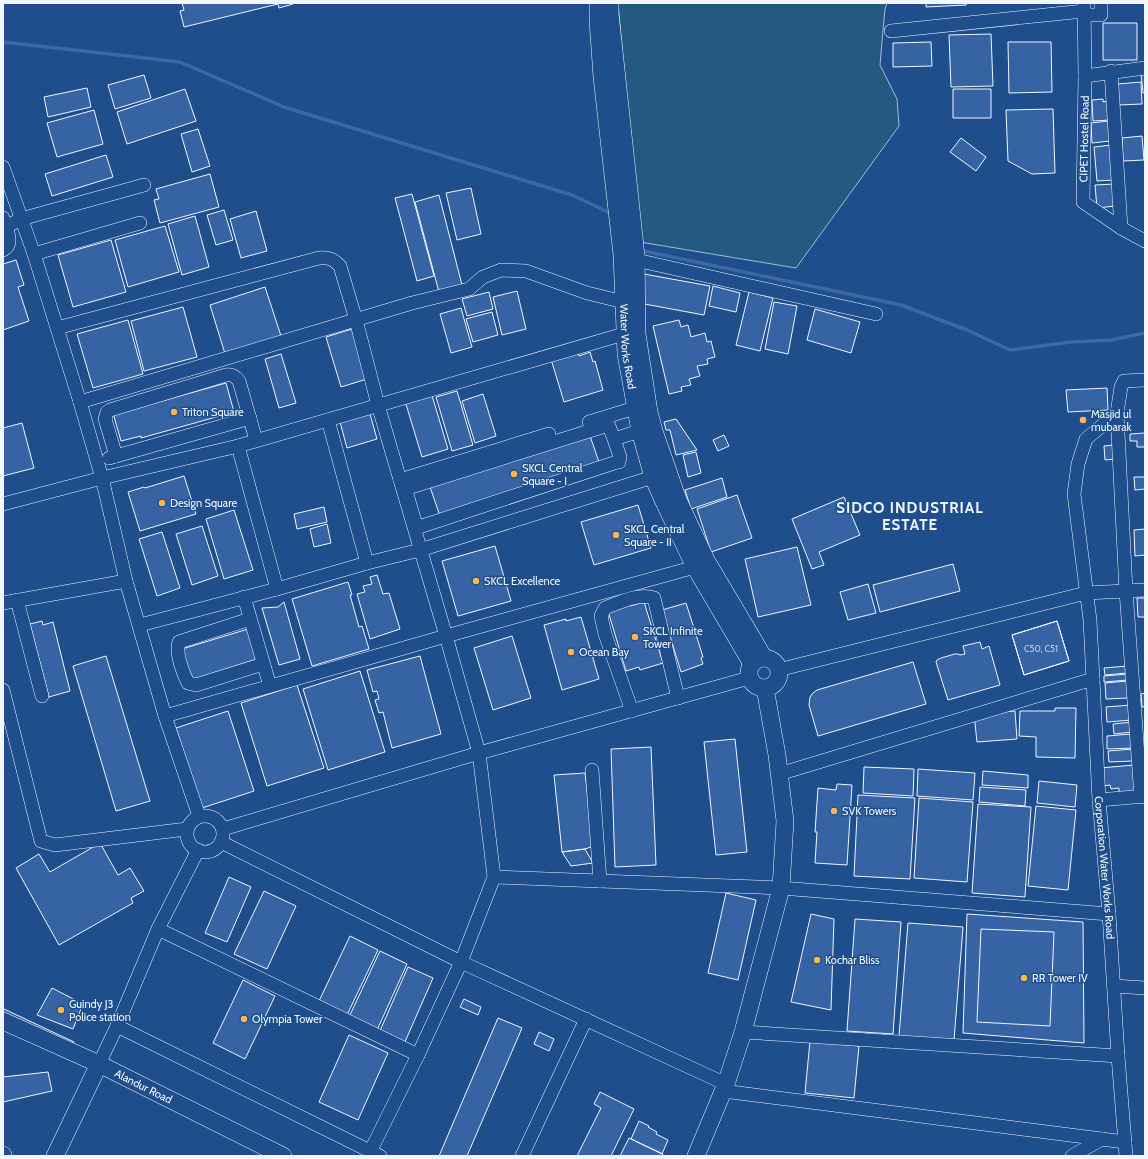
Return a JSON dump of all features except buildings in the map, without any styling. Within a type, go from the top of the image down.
[{"type":"main road","points":[[598,3],[602,77],[627,237]]},
{"type":"main road","points":[[610,3],[627,237]]},
{"type":"main road","name":"Water Works Road","points":[[627,237],[631,257],[630,302],[624,334],[626,354],[640,431],[653,477],[671,502],[706,560],[755,667]]},
{"type":"main road","name":"Water Works Road","points":[[630,302],[638,334],[650,412],[671,502],[695,567],[755,667]]},
{"type":"main road","points":[[773,662],[777,665],[779,674],[776,682],[769,688],[755,686],[755,667],[773,662]]},
{"type":"main road","points":[[696,1156],[725,1087],[743,1032],[781,888],[785,821],[777,754],[765,688]]},
{"type":"main road","name":"Alandur Road","points":[[3,1021],[99,1064],[283,1156]]},
{"type":"main road","points":[[55,1156],[99,1064]]},
{"type":"street","points":[[891,31],[1084,10],[1101,15],[1101,3]]},
{"type":"street","name":"CIPET Hostel Road","points":[[1084,10],[1085,76],[1083,202],[1121,228],[1145,241]]},
{"type":"street","points":[[1085,76],[1111,71],[1145,68]]},
{"type":"street","points":[[1111,71],[1121,228]]},
{"type":"street","points":[[3,168],[34,254],[80,402],[102,478],[126,581],[140,625],[165,716],[199,816]]},
{"type":"street","points":[[3,250],[9,245],[10,240],[5,223],[144,185]]},
{"type":"street","points":[[34,254],[140,223]]},
{"type":"street","points":[[57,328],[319,258],[327,257],[333,259],[340,266],[378,405],[479,753],[494,877],[461,962],[418,1055],[375,1154],[117,1026]]},
{"type":"street","points":[[631,257],[876,314]]},
{"type":"street","points":[[80,402],[412,303],[470,288],[483,277],[501,270],[526,271],[587,294],[630,302]]},
{"type":"street","points":[[3,504],[102,478],[238,446],[624,334]]},
{"type":"street","points":[[116,456],[105,419],[107,412],[232,374],[239,381],[256,440]]},
{"type":"street","points":[[170,375],[174,391]]},
{"type":"street","points":[[1099,800],[1143,796],[1126,591],[1117,413],[1121,387],[1124,381],[1145,380]]},
{"type":"street","points":[[400,480],[635,408]]},
{"type":"street","name":"Corporation Water Works Road","points":[[1117,413],[1086,439],[1078,464],[1074,494],[1090,620],[1099,800],[1109,914],[1126,1156]]},
{"type":"street","points":[[97,462],[250,418]]},
{"type":"street","points":[[328,420],[367,563]]},
{"type":"street","points":[[605,426],[609,426],[614,439],[620,457],[619,462],[419,527],[416,525],[406,491],[408,488],[605,426]]},
{"type":"street","points":[[614,439],[640,431]]},
{"type":"street","points":[[238,446],[277,589]]},
{"type":"street","points":[[140,625],[420,550],[653,477]]},
{"type":"street","points":[[165,716],[695,567]]},
{"type":"street","points":[[3,603],[126,581]]},
{"type":"street","points":[[778,670],[1086,593],[1145,590]]},
{"type":"street","points":[[632,710],[601,616],[605,608],[638,597],[647,596],[654,598],[678,698]]},
{"type":"street","points":[[244,597],[270,686]]},
{"type":"street","points":[[17,600],[42,696]]},
{"type":"street","points":[[250,619],[178,642],[177,647],[184,675],[188,683],[196,685],[263,664]]},
{"type":"street","points":[[222,836],[479,753],[678,698],[755,667]]},
{"type":"street","points":[[779,774],[1093,678]]},
{"type":"street","points":[[3,690],[41,841],[55,845],[187,829]]},
{"type":"street","points":[[592,770],[600,881]]},
{"type":"street","points":[[199,816],[210,816],[216,819],[220,824],[222,836],[218,847],[206,852],[191,846],[186,835],[187,829],[193,819],[199,816]]},
{"type":"street","points":[[222,836],[242,854],[461,962],[586,1019],[725,1087],[1125,1142]]},
{"type":"street","points":[[99,1064],[117,1026],[158,929],[198,850]]},
{"type":"street","points":[[494,877],[781,888],[1109,914]]},
{"type":"street","points":[[158,929],[418,1055]]},
{"type":"street","points":[[1114,986],[1145,988]]},
{"type":"street","points":[[522,1156],[586,1019]]},
{"type":"street","points":[[743,1032],[1118,1056]]},
{"type":"street","points":[[1072,1156],[1102,1139]]},
{"type":"shaded area","points":[[618,3],[887,3],[885,9],[880,65],[897,99],[899,126],[796,268],[640,242]]},
{"type":"waterway","points":[[3,42],[180,62],[284,107],[572,195],[612,214]]},
{"type":"waterway","points":[[639,250],[901,305],[967,330],[1010,350],[1071,342],[1111,340],[1145,333]]},
{"type":"place","name":"Triton Square","points":[[174,412]]},
{"type":"place","name":"Masjid ul mubarak","points":[[1083,420]]},
{"type":"place","name":"SKCL Central Square - I","points":[[514,474]]},
{"type":"place","name":"Design Square","points":[[162,503]]},
{"type":"place","name":"SKCL Central Square - II","points":[[616,535]]},
{"type":"place","name":"SKCL Excellence","points":[[476,581]]},
{"type":"place","name":"SKCL Infinite Tower","points":[[635,637]]},
{"type":"place","name":"Ocean Bay","points":[[571,652]]},
{"type":"place","name":"SVK Towers","points":[[834,811]]},
{"type":"place","name":"Kochar Bliss","points":[[817,960]]},
{"type":"place","name":"RR Tower IV","points":[[1024,978]]},
{"type":"place","name":"Guindy J3 Police station","points":[[61,1010]]},
{"type":"place","name":"Olympia Tower","points":[[244,1019]]},
{"type":"district","name":"SIDCO INDUSTRIAL ESTATE","points":[[910,516]]}]
